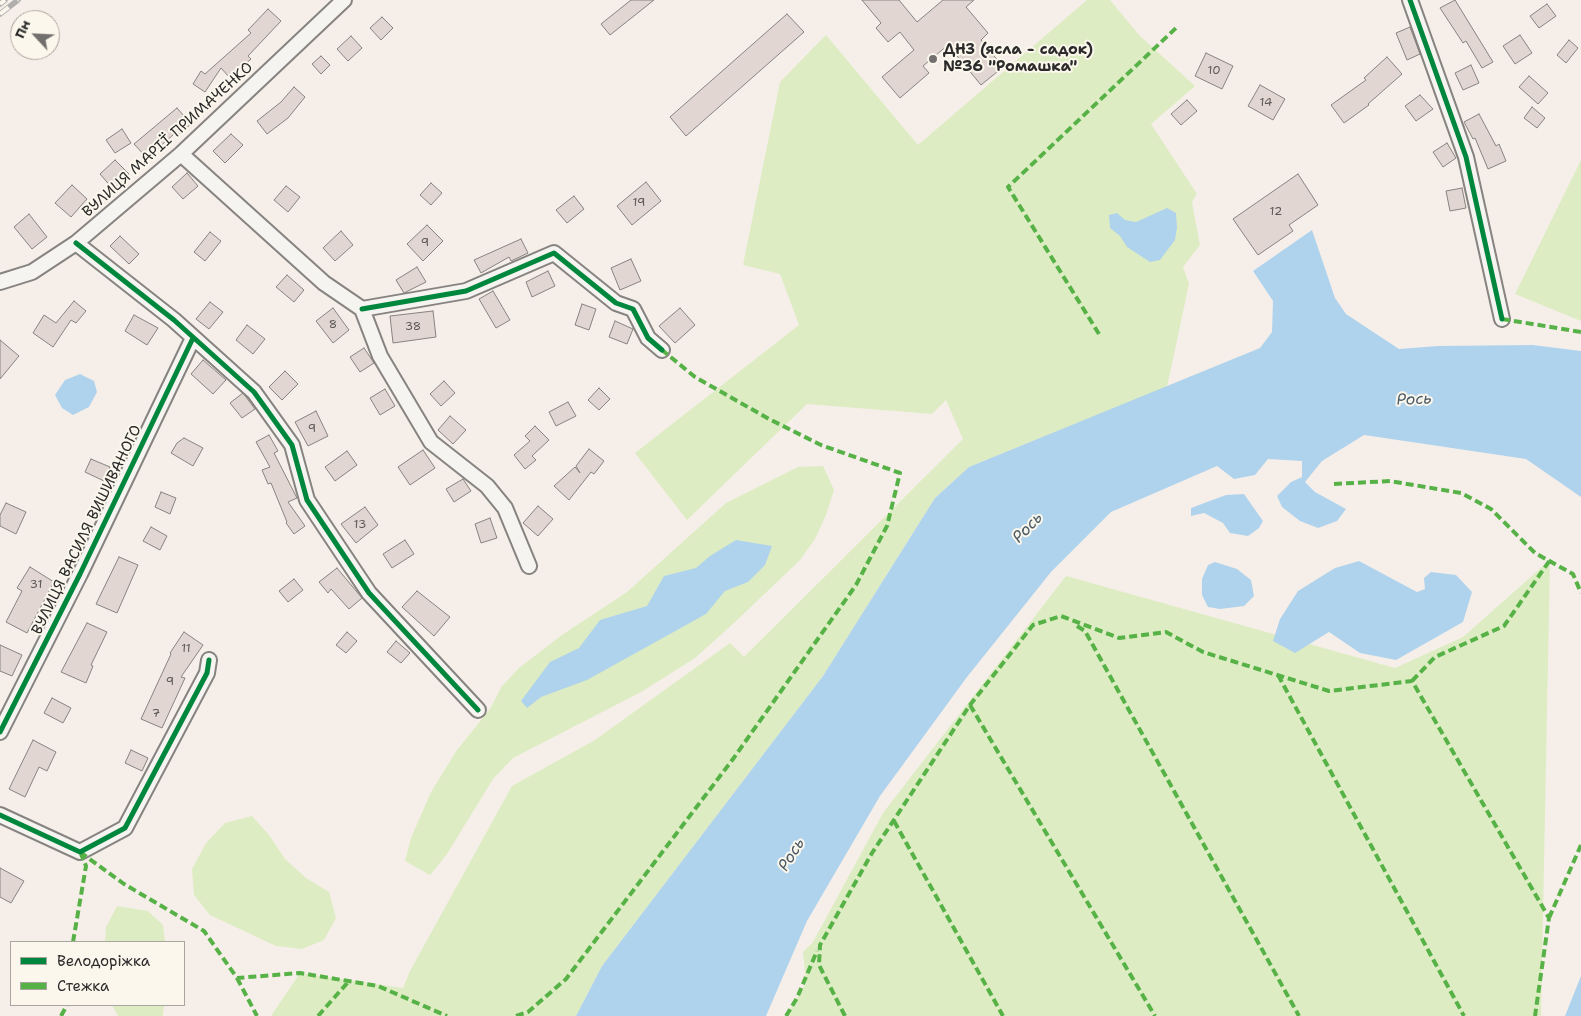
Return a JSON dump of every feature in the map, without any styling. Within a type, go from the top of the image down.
[{"type":"street","name":"ВУЛИЦЯ МАРІЇ ПРИМАЧЕНКО","points":[[0,282],[32,272],[76,243],[181,154],[344,0]]},
{"type":"street","points":[[1410,0],[1466,157],[1502,319]]},
{"type":"street","points":[[181,154],[324,283],[362,309],[380,356],[431,442],[486,486],[505,508],[529,566]]},
{"type":"street","points":[[76,243],[174,320],[254,392],[292,445],[308,500],[369,593],[478,710]]},
{"type":"street","points":[[362,309],[466,291],[554,253],[616,303],[633,309],[648,338],[662,350]]},
{"type":"street","name":"ВУЛИЦЯ ВАСИЛЯ ВИШИВАНОГО","points":[[0,732],[80,574],[193,338]]},
{"type":"street","points":[[0,815],[80,852],[125,828],[207,673],[208,660]]},
{"type":"green space","points":[[1087,0],[1110,0],[1140,36],[1195,86],[1151,124],[1197,194],[1192,202],[1200,245],[1183,267],[1189,284],[1167,387],[969,467],[935,498],[823,676],[602,966],[576,1016],[271,1016],[300,973],[403,988],[410,971],[512,786],[595,740],[730,643],[744,657],[963,439],[946,400],[932,414],[807,404],[687,520],[635,453],[799,325],[780,274],[743,265],[780,82],[826,35],[918,145]]},
{"type":"green space","points":[[1581,160],[1581,321],[1515,294]]},
{"type":"green space","points":[[823,466],[834,490],[826,515],[815,539],[800,560],[735,622],[695,658],[643,691],[513,758],[493,779],[447,854],[430,875],[405,861],[411,838],[431,792],[457,750],[490,709],[502,686],[519,668],[562,635],[627,592],[726,503],[798,467]]},
{"type":"green space","points":[[1550,560],[1541,1016],[786,1016],[806,983],[803,952],[813,942],[883,813],[1066,576],[1395,668],[1463,637]]},
{"type":"green space","points":[[252,816],[269,835],[285,859],[306,878],[329,892],[336,918],[324,940],[302,949],[276,946],[210,915],[194,895],[192,869],[206,843],[225,823]]},
{"type":"green space","points":[[117,906],[148,911],[163,925],[165,941],[105,941],[106,927]]},
{"type":"green space","points":[[113,1006],[164,1006],[163,1016],[118,1016]]},
{"type":"water","points":[[1167,208],[1176,213],[1177,228],[1175,240],[1160,260],[1150,262],[1127,247],[1120,236],[1110,228],[1109,215],[1117,213],[1125,220],[1136,222]]},
{"type":"water","name":"Рось","points":[[1312,230],[1335,298],[1346,314],[1399,349],[1438,346],[1533,345],[1581,351],[1581,497],[1526,459],[1364,435],[1322,461],[1305,482],[1315,492],[1346,509],[1337,521],[1318,528],[1300,521],[1282,507],[1277,496],[1291,482],[1302,477],[1302,461],[1268,459],[1255,475],[1234,479],[1217,466],[1111,512],[1051,572],[967,677],[880,796],[807,921],[766,1016],[576,1016],[602,966],[823,676],[935,498],[969,467],[1260,348],[1272,332],[1273,301],[1253,271]]},
{"type":"water","points":[[80,374],[94,381],[97,392],[89,407],[73,415],[62,408],[55,395],[65,380]]},
{"type":"water","points":[[1244,494],[1263,521],[1259,528],[1248,536],[1230,533],[1223,523],[1204,513],[1191,516],[1191,508],[1226,495]]},
{"type":"water","points":[[736,540],[772,546],[765,565],[748,582],[725,591],[706,614],[587,680],[541,697],[527,708],[521,701],[550,662],[579,648],[600,620],[647,606],[664,576],[696,568],[710,556]]},
{"type":"water","points":[[1359,561],[1417,592],[1425,589],[1424,578],[1431,572],[1456,575],[1472,592],[1463,622],[1396,660],[1360,653],[1329,632],[1295,653],[1273,641],[1280,619],[1298,591],[1335,568]]},
{"type":"water","points":[[1215,562],[1237,569],[1251,580],[1254,596],[1244,606],[1220,609],[1208,607],[1202,595],[1202,579],[1208,565]]},
{"type":"water","points":[[1581,976],[1581,1016],[1565,1016]]},
{"type":"building","points":[[631,0],[654,0],[610,35],[601,24]]},
{"type":"building","points":[[862,0],[899,0],[917,22],[943,0],[974,0],[966,7],[988,33],[981,40],[1003,67],[981,85],[948,45],[923,66],[929,73],[900,98],[882,77],[914,50],[900,32],[888,42],[876,28],[881,23]]},
{"type":"building","points":[[1455,0],[1493,62],[1482,68],[1466,41],[1463,43],[1440,8]]},
{"type":"building","points":[[1547,4],[1556,16],[1539,28],[1530,16]]},
{"type":"building","points":[[268,9],[281,21],[248,56],[251,59],[230,78],[221,68],[205,92],[193,84],[201,71],[205,74],[251,33],[248,30]]},
{"type":"building","points":[[787,14],[804,32],[686,136],[670,117]]},
{"type":"building","points":[[382,17],[393,28],[381,40],[370,28]]},
{"type":"building","points":[[1410,27],[1420,54],[1407,60],[1396,33]]},
{"type":"building","points":[[1520,35],[1532,53],[1515,64],[1503,46]]},
{"type":"building","points":[[351,36],[362,48],[348,61],[337,49]]},
{"type":"building","points":[[1569,40],[1578,48],[1566,63],[1557,55]]},
{"type":"building","points":[[1206,53],[1233,66],[1222,89],[1195,76]]},
{"type":"building","points":[[321,56],[330,65],[321,74],[312,64]]},
{"type":"building","points":[[1387,57],[1402,74],[1369,105],[1344,123],[1331,105],[1366,80],[1364,78]]},
{"type":"building","points":[[1471,65],[1479,83],[1463,90],[1455,73]]},
{"type":"building","points":[[1529,76],[1548,93],[1538,104],[1519,87]]},
{"type":"building","points":[[1260,85],[1285,99],[1273,120],[1248,106]]},
{"type":"building","points":[[294,87],[305,97],[288,118],[267,134],[257,121],[281,102]]},
{"type":"building","points":[[1420,95],[1433,109],[1416,121],[1405,106]]},
{"type":"building","points":[[1187,100],[1197,111],[1181,125],[1171,114]]},
{"type":"building","points":[[1532,107],[1545,118],[1537,128],[1524,118]]},
{"type":"building","points":[[177,108],[191,124],[176,137],[174,134],[147,158],[134,144]]},
{"type":"building","points":[[1479,114],[1496,146],[1499,144],[1506,161],[1488,169],[1475,138],[1473,139],[1464,122]]},
{"type":"building","points":[[122,129],[131,143],[115,153],[106,140]]},
{"type":"building","points":[[231,134],[243,145],[225,163],[213,151]]},
{"type":"building","points":[[1447,143],[1456,158],[1443,167],[1433,152]]},
{"type":"building","points":[[115,160],[129,174],[113,189],[100,174]]},
{"type":"building","points":[[187,173],[198,186],[183,199],[172,187]]},
{"type":"building","points":[[1298,174],[1318,205],[1289,225],[1293,231],[1258,255],[1233,219]]},
{"type":"building","points":[[646,182],[661,201],[632,225],[617,206]]},
{"type":"building","points":[[431,183],[442,193],[431,205],[420,195]]},
{"type":"building","points":[[72,185],[87,199],[71,217],[55,203]]},
{"type":"building","points":[[286,186],[300,197],[288,212],[274,200]]},
{"type":"building","points":[[1462,188],[1466,208],[1450,211],[1446,191]]},
{"type":"building","points":[[574,196],[584,209],[567,223],[556,210]]},
{"type":"building","points":[[29,214],[47,237],[32,249],[14,227]]},
{"type":"building","points":[[427,225],[443,241],[423,261],[407,244]]},
{"type":"building","points":[[341,231],[353,245],[335,261],[323,248]]},
{"type":"building","points":[[210,232],[221,241],[205,261],[194,252]]},
{"type":"building","points":[[120,236],[139,254],[129,264],[110,246]]},
{"type":"building","points":[[521,239],[528,253],[511,261],[509,257],[481,273],[474,260]]},
{"type":"building","points":[[631,259],[641,281],[620,290],[611,268]]},
{"type":"building","points":[[417,267],[426,282],[404,293],[396,280]]},
{"type":"building","points":[[548,271],[555,286],[532,297],[526,282]]},
{"type":"building","points":[[287,275],[304,290],[294,302],[276,287]]},
{"type":"building","points":[[493,291],[510,320],[496,328],[479,299]]},
{"type":"building","points":[[74,301],[86,311],[76,323],[71,320],[53,347],[33,333],[44,315],[56,323]]},
{"type":"building","points":[[210,302],[223,312],[209,329],[196,319]]},
{"type":"building","points":[[582,304],[596,309],[589,330],[575,325]]},
{"type":"building","points":[[333,308],[349,330],[333,343],[316,321]]},
{"type":"building","points":[[680,308],[695,325],[675,343],[659,326]]},
{"type":"building","points":[[433,311],[436,337],[393,343],[390,316]]},
{"type":"building","points":[[134,315],[158,328],[147,345],[125,331]]},
{"type":"building","points":[[615,321],[633,329],[627,344],[609,337]]},
{"type":"building","points":[[247,325],[265,339],[253,354],[236,340]]},
{"type":"building","points":[[0,340],[19,356],[0,379]]},
{"type":"building","points":[[364,348],[374,363],[360,372],[350,357]]},
{"type":"building","points":[[203,360],[226,380],[213,394],[191,374]]},
{"type":"building","points":[[285,371],[298,384],[282,400],[269,387]]},
{"type":"building","points":[[444,381],[455,393],[441,406],[430,394]]},
{"type":"building","points":[[599,388],[610,399],[599,410],[588,400]]},
{"type":"building","points":[[385,389],[395,406],[380,415],[370,398]]},
{"type":"building","points":[[243,393],[255,409],[242,418],[230,403]]},
{"type":"building","points":[[568,402],[576,416],[556,426],[549,412]]},
{"type":"building","points":[[316,411],[328,436],[308,446],[295,422]]},
{"type":"building","points":[[450,416],[466,430],[453,444],[438,430]]},
{"type":"building","points":[[535,426],[549,440],[532,456],[536,460],[525,469],[514,455],[530,441],[525,436]]},
{"type":"building","points":[[269,435],[278,451],[274,453],[297,498],[288,502],[305,526],[294,534],[286,523],[271,483],[268,484],[262,470],[270,467],[256,442]]},
{"type":"building","points":[[184,438],[203,448],[193,466],[171,453],[177,443]]},
{"type":"building","points":[[589,449],[604,461],[594,474],[591,472],[569,500],[554,486],[575,467],[580,473],[576,466]]},
{"type":"building","points":[[423,450],[435,468],[410,485],[398,467]]},
{"type":"building","points":[[347,451],[357,465],[335,481],[325,467]]},
{"type":"building","points":[[91,459],[110,467],[104,481],[85,472]]},
{"type":"building","points":[[463,479],[471,491],[454,502],[446,489]]},
{"type":"building","points":[[161,492],[176,498],[170,514],[155,507]]},
{"type":"building","points":[[6,503],[26,512],[16,534],[0,526],[0,515]]},
{"type":"building","points":[[538,506],[553,519],[538,536],[523,523]]},
{"type":"building","points":[[365,507],[378,525],[356,543],[341,524]]},
{"type":"building","points":[[490,518],[497,538],[481,543],[475,524]]},
{"type":"building","points":[[151,527],[167,536],[160,550],[143,541]]},
{"type":"building","points":[[405,540],[414,554],[392,568],[383,554]]},
{"type":"building","points":[[119,557],[138,565],[117,613],[96,604]]},
{"type":"building","points":[[30,567],[54,582],[27,633],[6,622],[22,591],[17,588]]},
{"type":"building","points":[[337,568],[362,598],[349,609],[331,589],[328,593],[319,582]]},
{"type":"building","points":[[294,579],[303,590],[288,602],[279,591]]},
{"type":"building","points":[[417,591],[450,617],[434,636],[402,607]]},
{"type":"building","points":[[87,623],[107,632],[91,665],[93,666],[86,683],[61,672]]},
{"type":"building","points":[[184,632],[203,645],[181,677],[185,678],[162,728],[141,719],[170,653]]},
{"type":"building","points":[[347,632],[357,641],[346,653],[336,645]]},
{"type":"building","points":[[396,641],[410,653],[401,663],[387,652]]},
{"type":"building","points":[[0,645],[22,655],[12,676],[0,671]]},
{"type":"building","points":[[52,698],[71,708],[63,723],[44,713]]},
{"type":"building","points":[[33,740],[56,752],[47,771],[39,767],[25,797],[9,789]]},
{"type":"building","points":[[131,750],[148,758],[142,771],[125,763]]},
{"type":"building","points":[[0,868],[24,881],[11,903],[0,897]]},
{"type":"railway","points":[[0,4],[5,0]]},
{"type":"railway","points":[[0,14],[18,0]]},
{"type":"marked path","points":[[1099,334],[1008,187],[1176,28]]},
{"type":"marked path","points":[[1502,319],[1581,332]]},
{"type":"marked path","points":[[516,1016],[528,1012],[566,979],[733,759],[856,585],[887,526],[900,473],[821,445],[769,419],[695,377],[662,350]]},
{"type":"marked path","points":[[1334,484],[1390,481],[1461,493],[1491,509],[1535,553],[1573,574],[1581,593]]},
{"type":"marked path","points":[[1412,681],[1435,657],[1504,626],[1550,560]]},
{"type":"marked path","points":[[845,1016],[819,965],[820,945],[872,853],[970,705],[1033,625],[1061,616],[1119,638],[1166,632],[1203,652],[1329,691],[1412,681],[1549,918],[1535,1016]]},
{"type":"marked path","points":[[1077,626],[1085,631],[1299,1016]]},
{"type":"marked path","points":[[1278,675],[1464,1016]]},
{"type":"marked path","points":[[970,705],[1155,1016]]},
{"type":"marked path","points":[[894,821],[1003,1016]]},
{"type":"marked path","points":[[1549,918],[1581,845]]},
{"type":"marked path","points":[[80,852],[124,884],[204,931],[237,978],[300,973],[378,986],[447,1016]]},
{"type":"marked path","points":[[73,941],[86,866],[81,854]]},
{"type":"marked path","points":[[786,1016],[797,998],[817,951]]},
{"type":"marked path","points":[[237,978],[257,1016]]},
{"type":"marked path","points":[[318,1016],[349,981]]},
{"type":"marked path","points":[[61,1016],[66,1006]]},
{"type":"cycle path","points":[[1410,0],[1466,157],[1502,319]]},
{"type":"cycle path","points":[[76,243],[174,320],[254,392],[292,445],[307,500],[369,593],[478,710]]},
{"type":"cycle path","points":[[362,309],[466,291],[554,253],[616,303],[633,309],[648,338],[662,350]]},
{"type":"cycle path","points":[[0,732],[80,574],[193,338]]},
{"type":"cycle path","points":[[0,815],[80,852],[125,828],[207,673],[209,660]]},
{"type":"place","name":"ДНЗ (ясла - садок) №36 \"Ромашка\"","points":[[933,59]]}]
